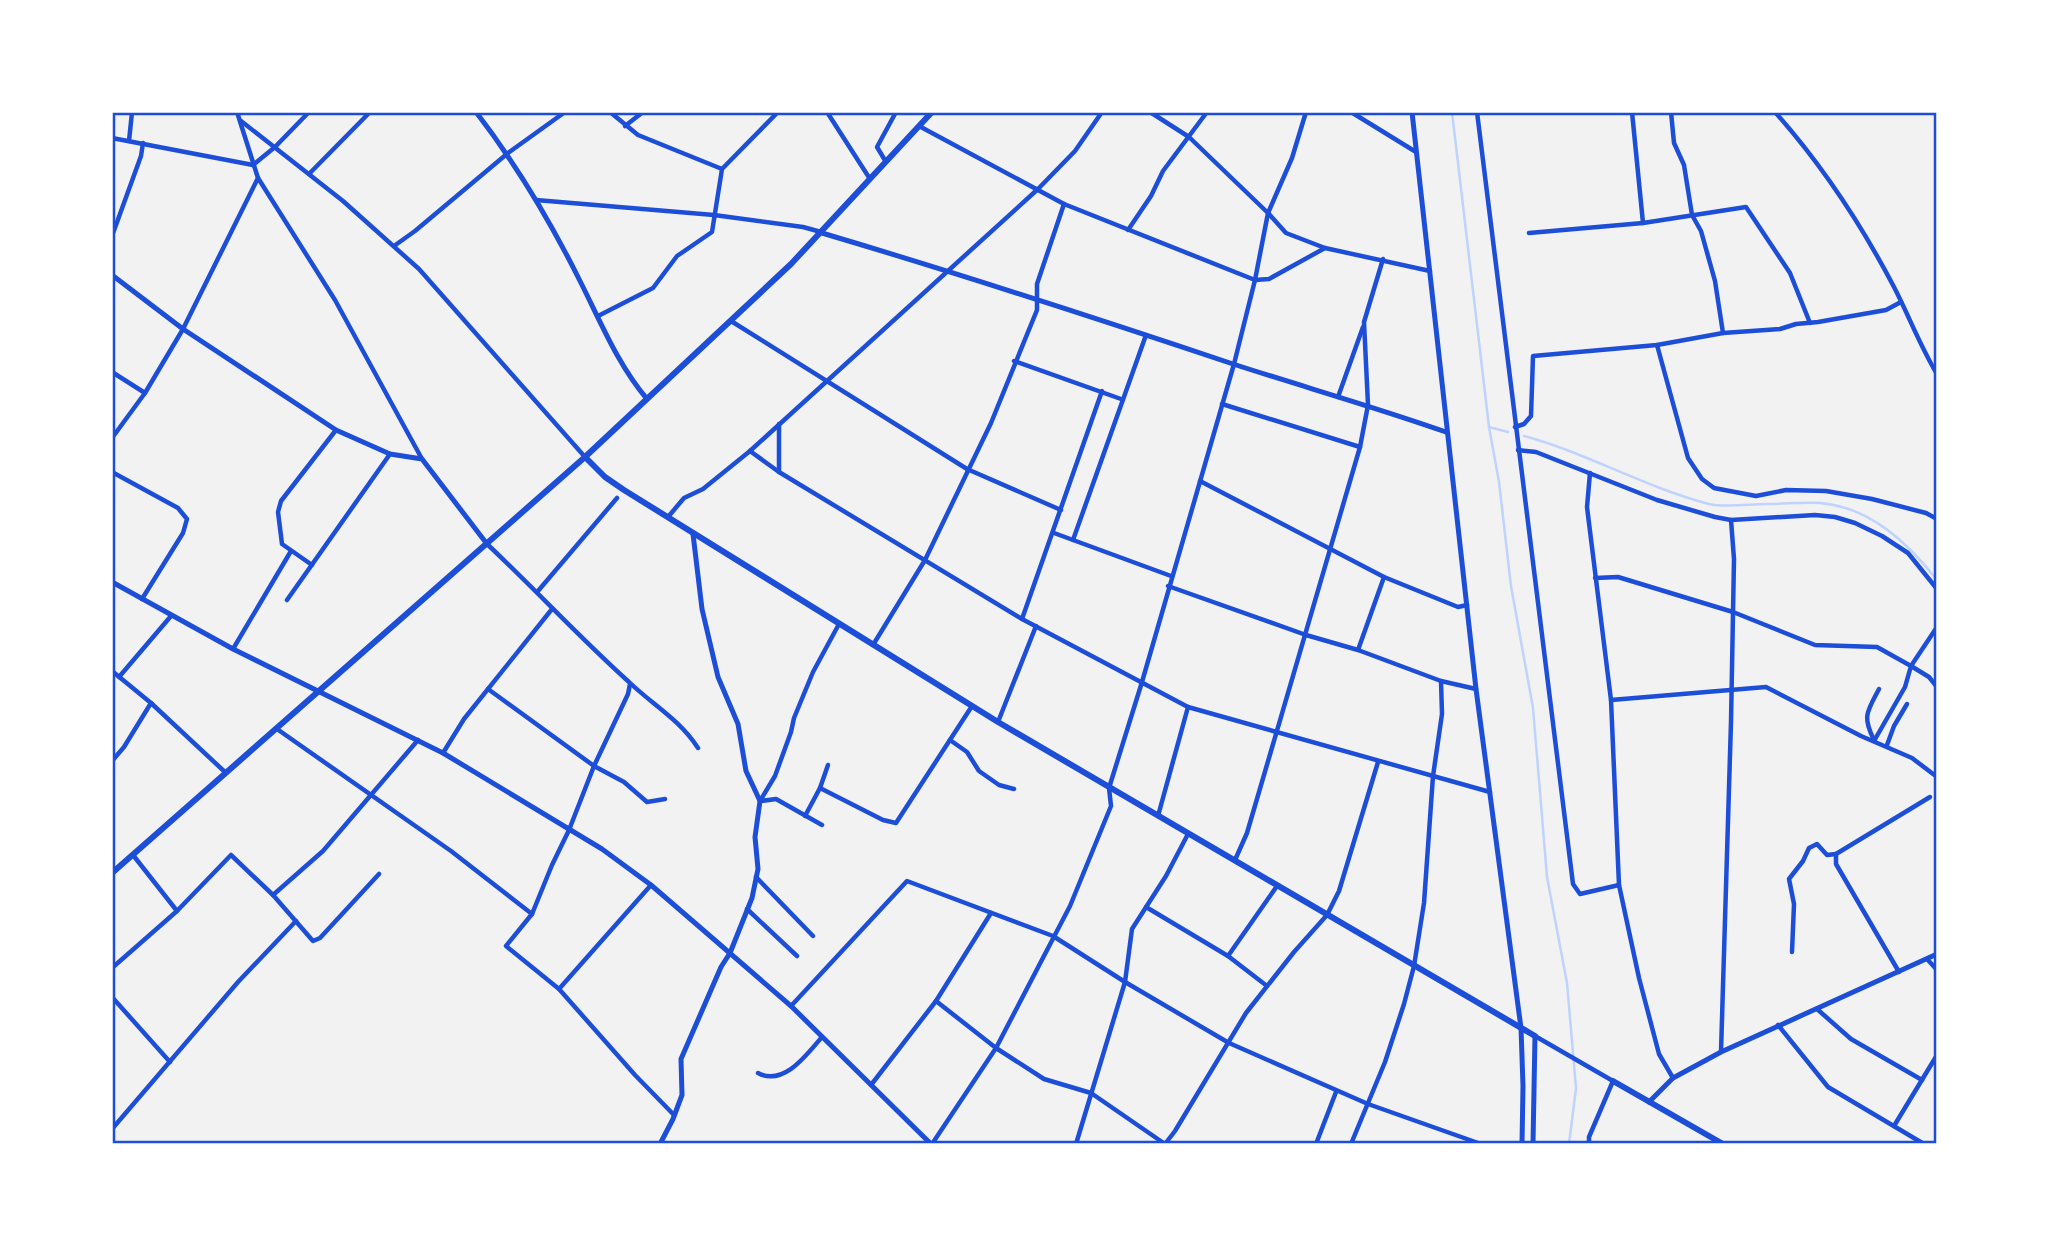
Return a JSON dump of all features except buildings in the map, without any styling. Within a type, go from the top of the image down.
[{"type":"main road","points":[[112,873],[585,457],[822,233],[932,112]]},
{"type":"main road","points":[[585,457],[605,477],[998,722],[1535,1036]]},
{"type":"main road","points":[[1613,1081],[1723,1144]]},
{"type":"street","points":[[129,141],[132,112]]},
{"type":"street","points":[[237,112],[258,178],[335,300],[422,459],[487,544],[630,684],[685,729],[698,748]]},
{"type":"street","points":[[253,165],[309,112]]},
{"type":"street","points":[[309,174],[370,112]]},
{"type":"street","points":[[476,112],[508,153],[536,200],[621,361],[647,399]]},
{"type":"street","points":[[394,246],[508,153],[565,112]]},
{"type":"street","points":[[610,112],[638,135],[722,169]]},
{"type":"street","points":[[625,126],[643,112]]},
{"type":"street","points":[[598,316],[653,288],[677,256],[712,232],[722,169],[778,112]]},
{"type":"street","points":[[827,112],[871,180]]},
{"type":"street","points":[[886,162],[877,147],[896,112]]},
{"type":"street","points":[[668,517],[684,498],[703,489],[750,451],[1038,189],[1075,151],[1102,112]]},
{"type":"street","points":[[1150,112],[1189,137],[1286,233],[1325,248],[1430,271]]},
{"type":"street","points":[[1128,230],[1151,196],[1163,171],[1207,112]]},
{"type":"street","points":[[112,582],[233,649],[443,753],[602,849],[651,885],[791,1006],[931,1144],[996,1048],[1075,895],[1111,806],[1109,788],[1234,364],[1268,213],[1292,158],[1306,112]]},
{"type":"street","points":[[1351,112],[1417,152]]},
{"type":"street","points":[[1412,112],[1476,689],[1521,1028],[1522,1144]]},
{"type":"street","points":[[1477,112],[1573,884],[1580,894],[1619,885]]},
{"type":"street","points":[[1632,112],[1643,223]]},
{"type":"street","points":[[1671,112],[1674,143],[1684,165],[1692,215],[1701,231],[1715,281],[1723,332]]},
{"type":"street","points":[[1775,112],[1831,181],[1860,226],[1937,374]]},
{"type":"street","points":[[241,121],[309,174],[419,269],[585,457]]},
{"type":"street","points":[[919,126],[1064,204],[1255,280],[1269,279],[1325,248]]},
{"type":"street","points":[[112,138],[253,165]]},
{"type":"street","points":[[112,236],[141,156],[143,143]]},
{"type":"street","points":[[112,438],[145,393],[183,329],[258,178]]},
{"type":"street","points":[[536,200],[714,215],[803,227],[1038,299],[1446,432]]},
{"type":"street","points":[[873,645],[925,560],[990,423],[1037,310],[1037,284],[1064,204]]},
{"type":"street","points":[[1529,233],[1643,223],[1746,207],[1790,273],[1810,323]]},
{"type":"street","points":[[1338,397],[1383,259]]},
{"type":"street","points":[[112,275],[183,329],[336,430],[390,454],[422,459]]},
{"type":"street","points":[[1515,427],[1524,424],[1531,416],[1533,356],[1657,345],[1723,332],[1763,331],[1886,310],[1901,302]]},
{"type":"street","points":[[731,321],[967,469],[1061,510]]},
{"type":"street","points":[[1234,861],[1247,833],[1360,447],[1368,405],[1364,323]]},
{"type":"street","points":[[1073,540],[1146,334]]},
{"type":"street","points":[[1657,345],[1688,458],[1702,479],[1714,488],[1756,496],[1786,489],[1826,491],[1872,499],[1926,513],[1937,519]]},
{"type":"street","points":[[1014,361],[1121,399]]},
{"type":"street","points":[[112,372],[145,393]]},
{"type":"street","points":[[1022,619],[1102,391]]},
{"type":"street","points":[[1222,404],[1360,447]]},
{"type":"street","points":[[779,424],[779,472]]},
{"type":"street","points":[[312,565],[282,544],[278,512],[281,501],[336,430]]},
{"type":"street","points":[[1518,450],[1536,452],[1657,500],[1731,520],[1815,515],[1835,517],[1882,536],[1908,553],[1937,589]]},
{"type":"street","points":[[750,451],[779,472],[1022,619],[1188,707],[1490,792]]},
{"type":"street","points":[[287,600],[390,454]]},
{"type":"street","points":[[112,472],[178,508],[187,519],[183,533],[142,600]]},
{"type":"street","points":[[1590,472],[1587,507],[1611,700],[1619,885],[1659,1054],[1672,1078]]},
{"type":"street","points":[[1200,481],[1384,577],[1458,607],[1468,605]]},
{"type":"street","points":[[538,591],[617,498]]},
{"type":"street","points":[[1721,1052],[1731,722],[1734,559],[1731,520]]},
{"type":"street","points":[[1054,533],[1171,576]]},
{"type":"street","points":[[694,534],[702,609],[718,677],[738,724],[746,771],[760,801]]},
{"type":"street","points":[[233,649],[291,551]]},
{"type":"street","points":[[1358,650],[1384,577]]},
{"type":"street","points":[[1594,578],[1618,577],[1733,612],[1815,645],[1877,648],[1929,677],[1937,687]]},
{"type":"street","points":[[1168,586],[1441,681],[1476,689]]},
{"type":"street","points":[[443,753],[464,719],[552,608]]},
{"type":"street","points":[[118,677],[171,616]]},
{"type":"street","points":[[660,1144],[681,1096],[681,1059],[721,967],[730,953],[747,909],[758,869],[755,837],[760,801],[775,776],[813,672],[839,624]]},
{"type":"street","points":[[998,722],[1036,626]]},
{"type":"street","points":[[1874,741],[1905,687],[1911,666],[1937,627]]},
{"type":"street","points":[[112,671],[151,703],[226,773]]},
{"type":"street","points":[[1351,1144],[1385,1062],[1414,966],[1424,904],[1433,776],[1442,714],[1441,681]]},
{"type":"street","points":[[630,684],[532,914],[506,946],[559,989],[674,1115]]},
{"type":"street","points":[[1611,700],[1766,687],[1912,758],[1937,777]]},
{"type":"street","points":[[488,689],[594,766],[624,782],[647,802],[664,799]]},
{"type":"street","points":[[1874,741],[1867,725],[1866,714],[1880,689]]},
{"type":"street","points":[[112,761],[124,747],[151,703]]},
{"type":"street","points":[[1887,745],[1907,704]]},
{"type":"street","points":[[820,788],[883,820],[896,822],[973,706]]},
{"type":"street","points":[[1158,817],[1188,707]]},
{"type":"street","points":[[277,729],[451,851],[532,914]]},
{"type":"street","points":[[273,895],[323,851],[418,740]]},
{"type":"street","points":[[950,740],[967,752],[979,771],[999,785],[1014,789]]},
{"type":"street","points":[[936,1002],[996,1048],[1044,1079],[1091,1093],[1165,1144],[1246,1013],[1327,915],[1339,891],[1378,762]]},
{"type":"street","points":[[805,816],[820,788],[828,765]]},
{"type":"street","points":[[1792,952],[1794,904],[1789,879],[1798,869],[1808,848],[1818,845],[1827,855],[1836,854],[1930,797]]},
{"type":"street","points":[[760,801],[776,799],[822,825]]},
{"type":"street","points":[[1076,1144],[1125,982],[1132,929],[1166,876],[1188,834]]},
{"type":"street","points":[[1836,854],[1836,864],[1899,973]]},
{"type":"street","points":[[133,855],[177,911]]},
{"type":"street","points":[[112,968],[177,911],[232,855],[273,895],[313,941],[320,938],[379,874]]},
{"type":"street","points":[[756,877],[813,936]]},
{"type":"street","points":[[791,1006],[907,881],[1054,936],[1125,982],[1229,1043],[1336,1092],[1479,1144]]},
{"type":"street","points":[[559,989],[651,885]]},
{"type":"street","points":[[1228,956],[1277,886]]},
{"type":"street","points":[[1146,907],[1228,956],[1267,986]]},
{"type":"street","points":[[747,909],[797,956]]},
{"type":"street","points":[[871,1085],[936,1002],[991,913]]},
{"type":"street","points":[[112,1129],[239,982],[296,921]]},
{"type":"street","points":[[1649,1102],[1672,1078],[1721,1052],[1937,954]]},
{"type":"street","points":[[1928,960],[1937,970]]},
{"type":"street","points":[[112,997],[170,1062]]},
{"type":"street","points":[[1817,1009],[1851,1039],[1922,1080]]},
{"type":"street","points":[[1778,1025],[1828,1087],[1924,1144]]},
{"type":"street","points":[[1533,1144],[1535,1036],[1613,1081],[1589,1137],[1589,1144]]},
{"type":"street","points":[[758,1073],[771,1077],[782,1074],[801,1060],[822,1037]]},
{"type":"street","points":[[1894,1126],[1937,1058]]},
{"type":"street","points":[[1316,1144],[1336,1092]]},
{"type":"waterway","points":[[1452,112],[1489,427],[1499,482],[1511,586],[1533,708],[1547,877],[1567,983],[1576,1088],[1569,1144]]},
{"type":"waterway","points":[[1489,427],[1508,432]]},
{"type":"waterway","points":[[1524,436],[1570,451],[1662,489],[1709,504],[1730,506],[1820,503],[1838,506],[1871,519],[1886,529],[1914,553],[1937,580]]}]
